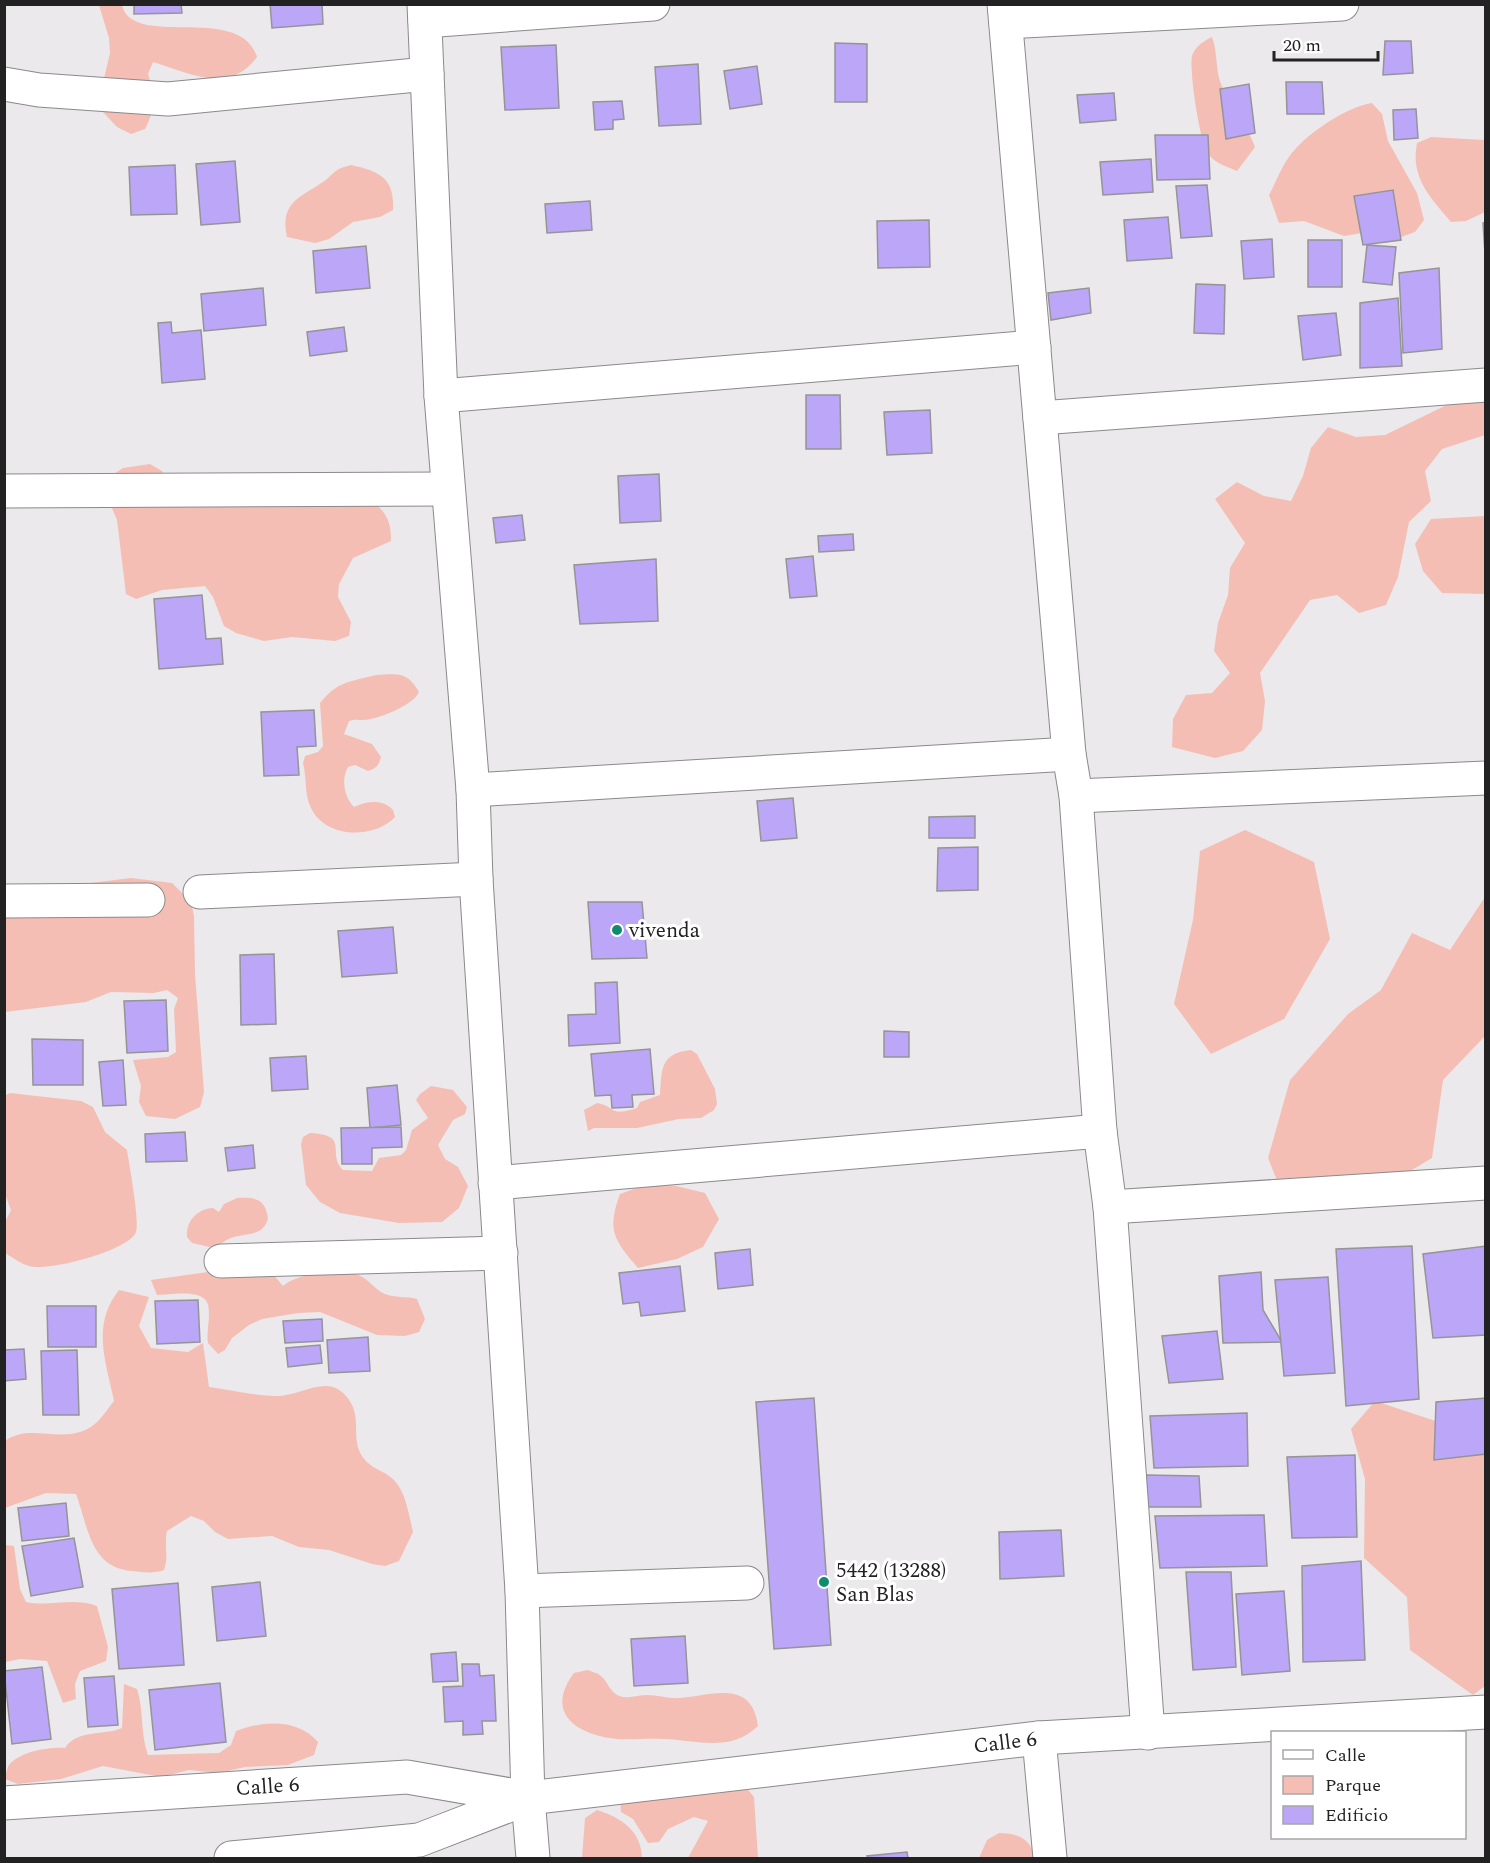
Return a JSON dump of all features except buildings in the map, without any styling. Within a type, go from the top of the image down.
[{"type":"street","points":[[533,1858],[528,1798],[522,1591],[476,879],[473,790],[441,396],[425,13],[653,4]]},
{"type":"street","points":[[1148,1733],[1110,1207],[1100,1131],[1076,796],[1069,754],[1005,13],[1342,4]]},
{"type":"street","points":[[4,84],[39,90],[168,99],[427,74]]},
{"type":"street","points":[[441,396],[1034,347]]},
{"type":"street","points":[[1040,418],[1485,386]]},
{"type":"street","points":[[4,491],[448,489]]},
{"type":"street","points":[[473,790],[1069,754]]},
{"type":"street","points":[[1076,796],[1485,778]]},
{"type":"street","points":[[200,892],[476,879]]},
{"type":"street","points":[[4,901],[148,900]]},
{"type":"street","points":[[495,1183],[1100,1131]]},
{"type":"street","points":[[1110,1207],[1485,1183]]},
{"type":"street","points":[[221,1261],[501,1253]]},
{"type":"street","points":[[522,1591],[747,1583]]},
{"type":"street","name":"Calle 6","points":[[231,1858],[418,1840],[528,1798],[1039,1738],[1485,1712]]},
{"type":"street","points":[[1039,1738],[1050,1858]]},
{"type":"street","name":"Calle 6","points":[[4,1803],[406,1777],[528,1798]]},
{"type":"green space","points":[[99,5],[122,5],[130,18],[145,24],[209,28],[230,32],[247,41],[257,57],[246,69],[222,78],[195,75],[153,62],[148,74],[153,95],[151,116],[145,129],[131,134],[117,127],[103,112],[103,83],[110,53],[109,38]]},
{"type":"green space","points":[[1212,37],[1221,84],[1255,147],[1237,171],[1219,163],[1209,155],[1202,137],[1196,107],[1192,56],[1203,42]]},
{"type":"green space","points":[[1372,103],[1382,114],[1388,141],[1417,193],[1424,220],[1415,232],[1401,237],[1374,231],[1344,236],[1304,221],[1279,223],[1269,195],[1289,157],[1326,123],[1350,110]]},
{"type":"green space","points":[[1431,137],[1485,140],[1485,212],[1466,221],[1451,222],[1430,196],[1419,177],[1416,155],[1417,143]]},
{"type":"green space","points":[[351,165],[377,173],[388,183],[393,199],[393,210],[380,217],[353,222],[329,239],[315,243],[287,237],[285,224],[287,214],[295,200],[337,170]]},
{"type":"green space","points":[[1485,396],[1485,435],[1442,449],[1425,471],[1431,501],[1409,522],[1398,577],[1386,605],[1359,613],[1337,595],[1310,600],[1260,673],[1265,701],[1262,730],[1243,751],[1215,758],[1172,747],[1173,719],[1186,695],[1212,693],[1230,673],[1214,651],[1218,623],[1228,595],[1230,568],[1245,543],[1215,499],[1237,482],[1264,496],[1291,501],[1303,476],[1311,448],[1328,427],[1356,437],[1385,435],[1463,397]]},
{"type":"green space","points":[[150,464],[162,471],[168,483],[377,505],[388,522],[391,541],[353,558],[339,584],[338,597],[351,622],[349,636],[335,641],[292,637],[264,641],[236,633],[224,626],[213,597],[205,586],[162,590],[136,599],[126,594],[117,520],[111,506],[111,476],[123,468]]},
{"type":"green space","points":[[1485,516],[1485,594],[1442,593],[1423,571],[1415,544],[1431,519]]},
{"type":"green space","points":[[376,675],[401,675],[410,680],[419,692],[403,707],[386,715],[349,721],[344,734],[372,744],[381,757],[377,766],[368,771],[355,765],[348,767],[345,788],[354,807],[369,802],[385,804],[393,810],[395,817],[375,830],[350,832],[338,830],[318,818],[311,808],[307,797],[303,763],[305,756],[318,752],[323,746],[320,703],[339,686]]},
{"type":"green space","points":[[1245,830],[1314,862],[1330,939],[1284,1019],[1211,1054],[1174,1004],[1193,920],[1200,851]]},
{"type":"green space","points":[[131,878],[172,883],[191,902],[194,916],[195,974],[204,1092],[200,1107],[175,1119],[146,1116],[139,1102],[141,1086],[133,1060],[168,1057],[176,1052],[174,1009],[178,998],[167,990],[154,993],[111,992],[86,1002],[5,1012],[4,898],[59,887]]},
{"type":"green space","points":[[1485,897],[1485,1036],[1443,1080],[1432,1158],[1350,1207],[1290,1213],[1268,1158],[1290,1080],[1348,1014],[1381,990],[1412,933],[1450,950]]},
{"type":"green space","points":[[691,1050],[697,1054],[715,1089],[717,1104],[714,1110],[701,1118],[679,1119],[637,1128],[594,1128],[588,1131],[584,1110],[597,1103],[622,1112],[637,1108],[640,1102],[660,1095],[662,1071],[668,1059],[673,1055]]},
{"type":"green space","points":[[431,1086],[453,1090],[467,1107],[465,1114],[453,1120],[438,1145],[445,1159],[458,1167],[468,1186],[459,1208],[442,1222],[399,1223],[340,1213],[320,1202],[306,1185],[301,1144],[303,1137],[310,1133],[330,1137],[336,1146],[338,1164],[343,1170],[372,1171],[379,1158],[401,1155],[406,1150],[412,1130],[428,1118],[416,1100]]},
{"type":"green space","points":[[10,1093],[81,1101],[93,1107],[105,1132],[127,1150],[137,1217],[136,1232],[130,1239],[104,1253],[52,1266],[29,1266],[5,1253],[5,1222],[11,1210],[5,1194],[4,1096]]},
{"type":"green space","points":[[648,1184],[676,1186],[705,1193],[719,1219],[703,1247],[677,1259],[638,1268],[618,1241],[613,1226],[614,1217],[620,1194]]},
{"type":"green space","points":[[237,1198],[254,1199],[262,1203],[267,1212],[266,1224],[258,1231],[236,1236],[214,1248],[192,1243],[187,1237],[187,1231],[197,1213],[213,1208],[219,1212],[224,1204]]},
{"type":"green space","points":[[208,1272],[272,1273],[283,1286],[308,1275],[330,1272],[350,1273],[362,1277],[385,1294],[417,1299],[425,1319],[419,1332],[405,1336],[377,1335],[320,1312],[262,1319],[249,1325],[232,1338],[225,1350],[218,1354],[208,1343],[209,1310],[205,1300],[194,1294],[157,1295],[151,1280]]},
{"type":"green space","points":[[119,1290],[149,1297],[139,1326],[151,1348],[188,1352],[203,1343],[209,1387],[273,1396],[325,1386],[334,1387],[343,1393],[354,1410],[357,1443],[362,1456],[369,1464],[394,1480],[404,1498],[413,1532],[399,1561],[385,1566],[372,1564],[329,1550],[299,1547],[272,1536],[228,1539],[215,1532],[204,1521],[191,1516],[167,1531],[164,1570],[132,1571],[118,1568],[99,1554],[88,1532],[76,1494],[46,1493],[5,1508],[5,1441],[27,1433],[73,1434],[85,1430],[99,1421],[114,1401],[105,1358],[103,1330],[110,1303]]},
{"type":"green space","points":[[1375,1401],[1469,1432],[1485,1433],[1485,1686],[1473,1695],[1410,1650],[1407,1597],[1364,1558],[1365,1479],[1351,1429]]},
{"type":"green space","points":[[5,1545],[14,1546],[20,1589],[26,1602],[79,1602],[97,1606],[108,1647],[106,1661],[80,1671],[75,1684],[76,1699],[63,1703],[47,1661],[20,1659],[5,1662]]},
{"type":"green space","points":[[588,1670],[600,1675],[613,1692],[624,1697],[647,1695],[680,1698],[718,1693],[739,1696],[748,1701],[754,1711],[758,1726],[736,1740],[713,1743],[663,1739],[617,1739],[589,1733],[569,1720],[562,1700],[574,1673]]},
{"type":"green space","points":[[124,1684],[137,1689],[148,1755],[219,1753],[231,1745],[236,1731],[257,1725],[279,1724],[290,1725],[310,1734],[318,1742],[314,1755],[288,1765],[245,1767],[218,1773],[189,1770],[161,1777],[103,1766],[61,1779],[18,1784],[5,1779],[9,1765],[21,1756],[43,1749],[65,1748],[70,1742],[84,1735],[122,1728]]},
{"type":"green space","points":[[744,1785],[754,1797],[758,1858],[688,1858],[708,1821],[694,1817],[668,1829],[659,1842],[648,1843],[633,1819],[621,1812],[620,1798]]},
{"type":"green space","points":[[597,1810],[614,1817],[634,1833],[642,1858],[582,1858],[585,1818]]},
{"type":"green space","points":[[999,1833],[1023,1838],[1033,1851],[1035,1858],[979,1858],[987,1840]]},
{"type":"place","name":"vivenda","points":[[617,930]]},
{"type":"place","name":"5442 (13288) San Blas","points":[[824,1582]]}]
